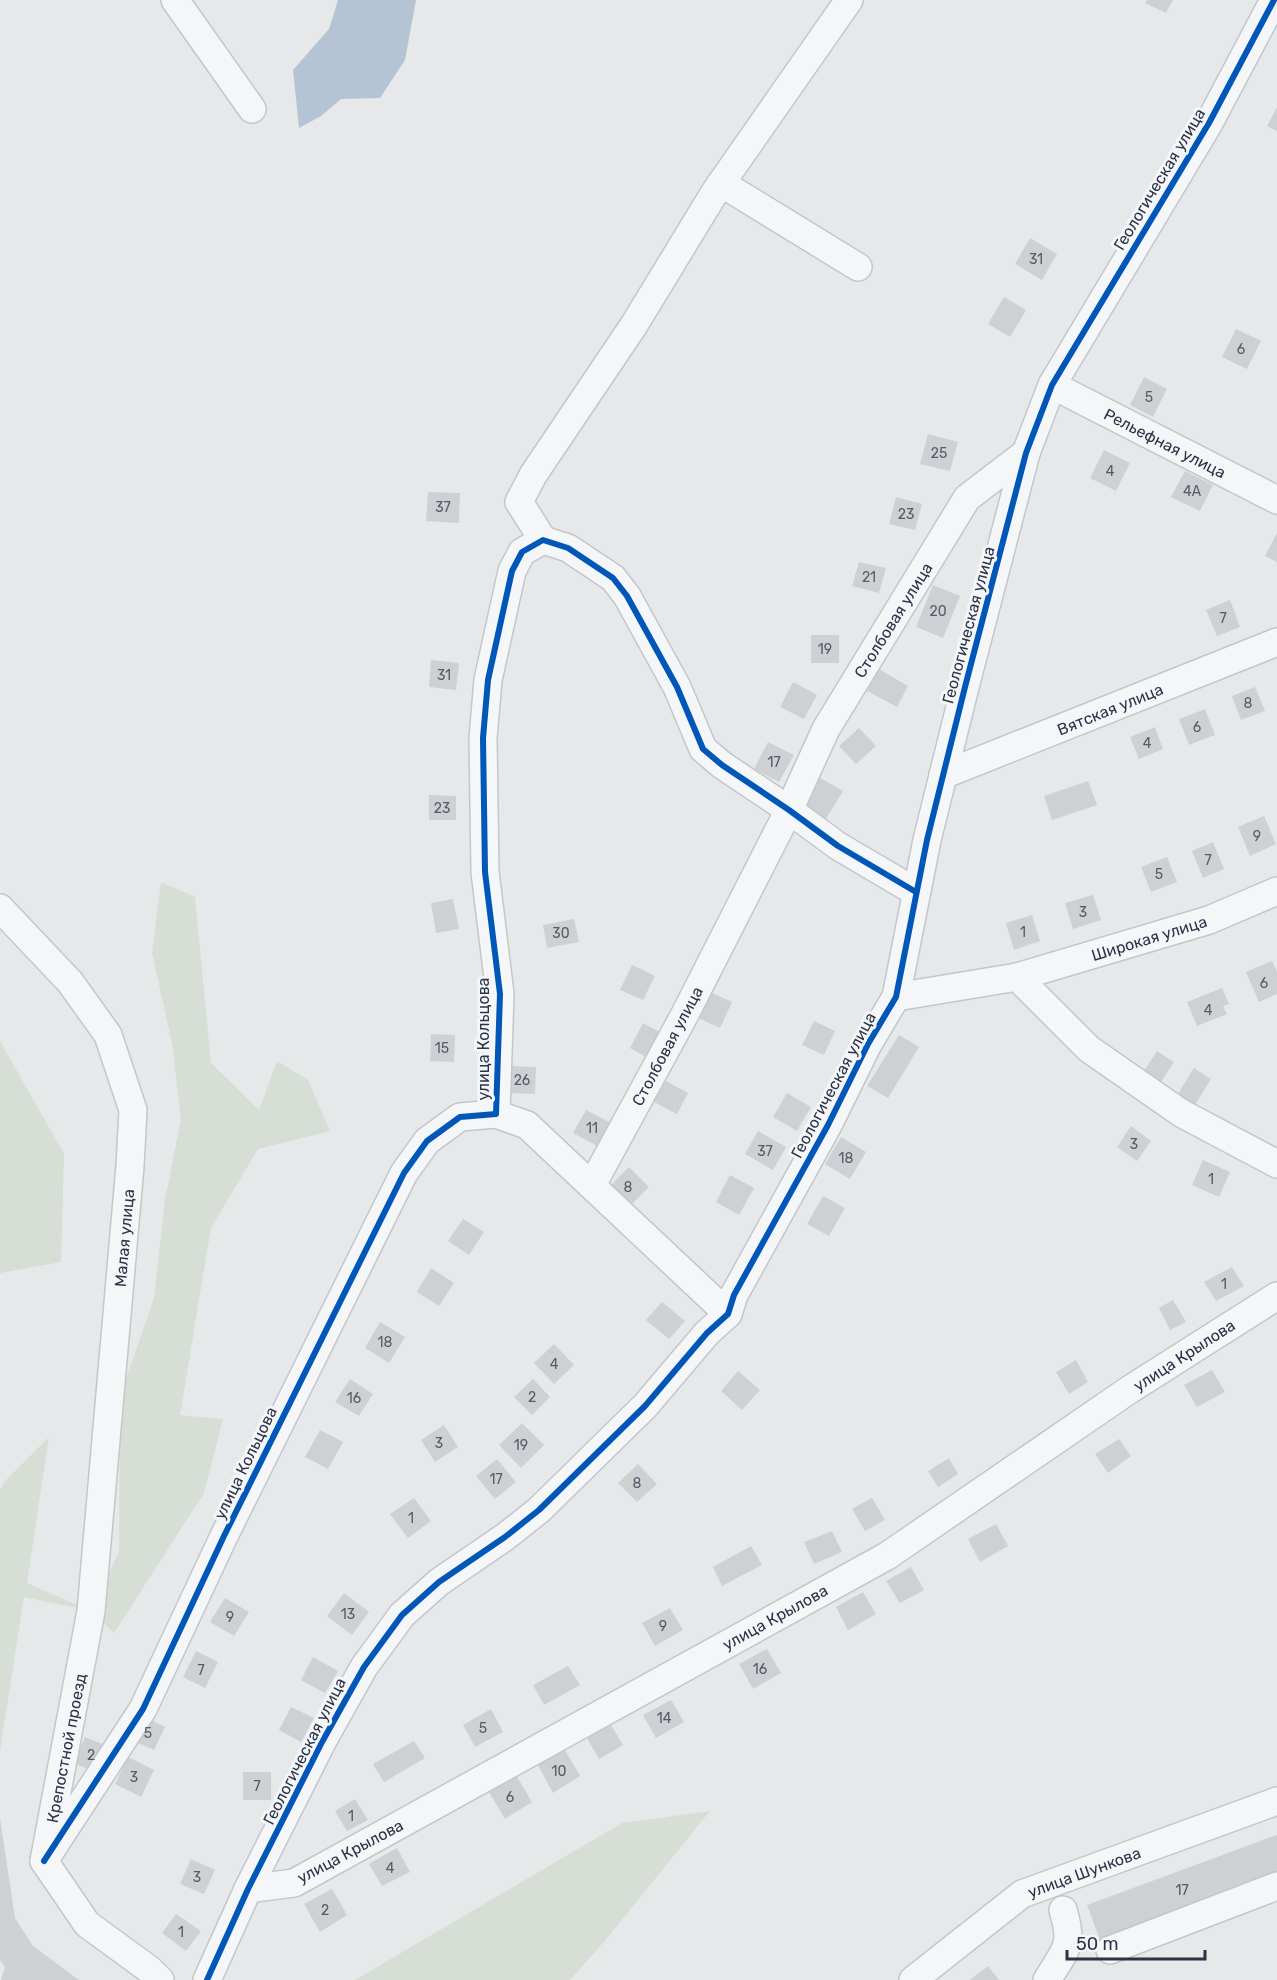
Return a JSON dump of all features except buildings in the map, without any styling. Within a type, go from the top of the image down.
[{"type":"street","points":[[175,0],[252,109]]},
{"type":"street","points":[[849,0],[721,183],[634,325],[533,475],[519,502],[543,540],[568,548],[613,578],[627,596],[677,687],[703,749],[722,765],[838,846],[916,892]]},
{"type":"street","name":"Геологическая улица","points":[[207,1980],[248,1889],[322,1742],[364,1667],[402,1615],[439,1582],[505,1537],[539,1510],[645,1406],[707,1333],[728,1314],[743,1277],[828,1125],[868,1044],[896,997],[916,892],[943,776],[1026,453],[1052,386],[1209,123],[1274,0]]},
{"type":"street","points":[[721,183],[858,267]]},
{"type":"street","name":"Рельефная улица","points":[[1052,386],[1277,500]]},
{"type":"street","name":"Столбовая улица","points":[[592,1185],[684,1016],[789,810],[826,729],[967,498],[1026,453]]},
{"type":"street","name":"улица Кольцова","points":[[44,1861],[143,1708],[224,1536],[404,1173],[427,1142],[460,1117],[496,1114],[500,994],[485,872],[483,738],[488,680],[512,571],[522,552],[543,540]]},
{"type":"street","name":"Вятская улица","points":[[943,776],[1277,642]]},
{"type":"street","name":"Широкая улица","points":[[896,997],[1017,977],[1209,920],[1277,891]]},
{"type":"street","name":"Малая улица","points":[[0,908],[70,982],[108,1035],[133,1110],[91,1611]]},
{"type":"street","points":[[1017,977],[1089,1050],[1181,1113],[1277,1164]]},
{"type":"street","points":[[496,1114],[527,1125],[728,1314]]},
{"type":"street","name":"улица Крылова","points":[[248,1889],[294,1883],[887,1556],[1129,1390],[1277,1296]]},
{"type":"street","name":"Крепостной проезд","points":[[44,1861],[91,1611]]},
{"type":"street","name":"улица Шункова","points":[[913,1980],[1022,1894],[1277,1801]]},
{"type":"street","points":[[44,1861],[87,1924],[150,1970],[160,1980]]},
{"type":"street","points":[[1110,1950],[1277,1886]]},
{"type":"street","points":[[1047,1980],[1069,1941],[1069,1930],[1063,1910]]},
{"type":"shaded area","points":[[161,882],[195,897],[211,1063],[259,1110],[277,1061],[308,1080],[330,1131],[258,1149],[211,1228],[180,1415],[223,1419],[204,1493],[114,1633],[91,1611],[119,1552],[120,1396],[154,1298],[165,1200],[181,1119],[172,1044],[152,953]]},
{"type":"shaded area","points":[[0,1041],[64,1154],[61,1262],[0,1273]]},
{"type":"shaded area","points":[[49,1437],[27,1583],[91,1611],[24,1597],[0,1751],[0,1490],[5,1481]]},
{"type":"shaded area","points":[[710,1811],[603,1943],[570,1980],[355,1980],[622,1823]]},
{"type":"water","points":[[338,0],[416,0],[405,60],[380,98],[341,99],[321,116],[299,128],[293,70],[329,29]]},
{"type":"cycle path","points":[[207,1980],[248,1889],[322,1742],[364,1667],[402,1615],[439,1582],[505,1537],[539,1510],[645,1406],[707,1333],[728,1314],[734,1295],[828,1125],[868,1044],[896,997],[927,840],[965,687],[1026,453],[1052,385],[1209,123],[1274,0]]},
{"type":"cycle path","points":[[44,1861],[143,1709],[224,1536],[404,1173],[427,1141],[460,1117],[496,1114],[500,994],[485,872],[483,738],[488,680],[512,571],[522,552],[543,540],[568,548],[613,578],[627,596],[677,687],[703,749],[722,765],[838,846],[916,892]]}]
